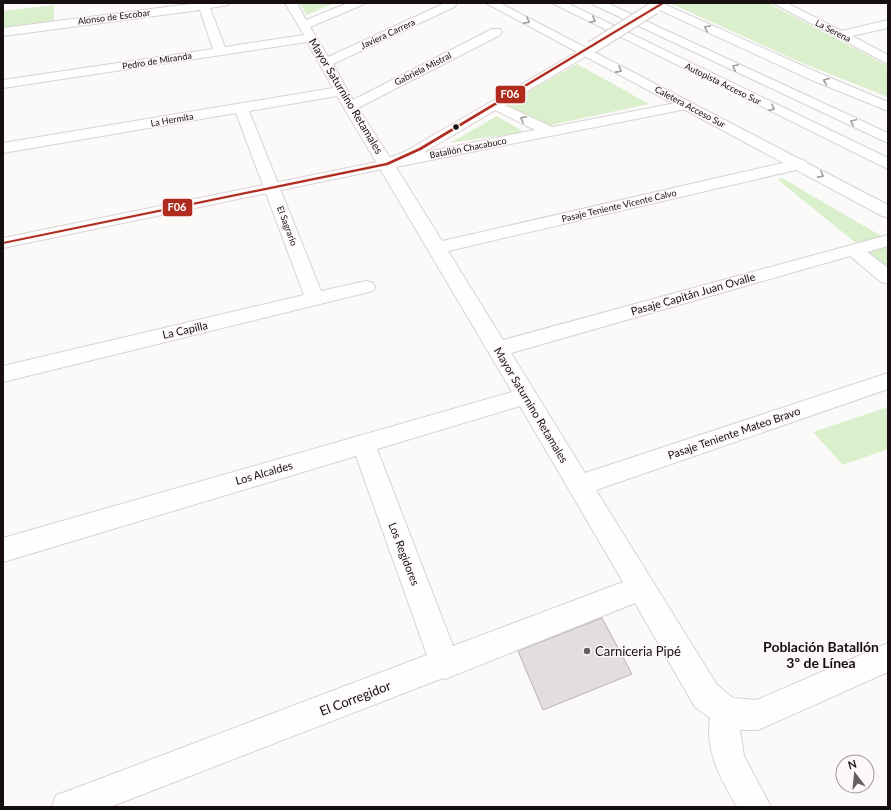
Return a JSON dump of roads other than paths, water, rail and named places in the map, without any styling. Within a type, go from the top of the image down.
[{"type":"main road","name":"Alonso de Escobar","points":[[3,32],[224,3]]},
{"type":"main road","name":"Mayor Saturnino Retamales","points":[[291,3],[372,144],[387,164],[706,696],[715,705],[726,712]]},
{"type":"main road","points":[[304,26],[358,3]]},
{"type":"main road","name":"Caletera Acceso Sur","points":[[492,3],[587,50],[686,105],[800,164],[888,212]]},
{"type":"main road","name":"Autopista Acceso Sur","points":[[558,3],[888,164]]},
{"type":"main road","name":"Autopista Acceso Sur","points":[[598,3],[888,139]]},
{"type":"main road","name":"La Serena","points":[[784,4],[888,60]]},
{"type":"main road","name":"Javiera Carrera","points":[[325,63],[450,5]]},
{"type":"main road","points":[[657,5],[785,64],[888,107]]},
{"type":"main road","name":"Batallón Chacabuco","points":[[387,164],[411,154],[496,105],[587,50],[657,5]]},
{"type":"main road","points":[[204,6],[220,51]]},
{"type":"main road","points":[[841,36],[888,24]]},
{"type":"main road","name":"Gabriela Mistral","points":[[350,107],[496,32]]},
{"type":"main road","name":"Pedro de Miranda","points":[[3,84],[311,38]]},
{"type":"main road","name":"La Hermita","points":[[3,148],[341,91]]},
{"type":"main road","points":[[496,105],[550,132]]},
{"type":"main road","name":"Batallón Chacabuco","points":[[3,243],[272,189],[387,164],[686,105]]},
{"type":"main road","name":"El Sagrario","points":[[241,108],[315,299]]},
{"type":"main road","name":"Pasaje Teniente Vicente Calvo","points":[[437,248],[800,164]]},
{"type":"main road","name":"Pasaje Capitán Juan Ovalle","points":[[498,349],[888,240]]},
{"type":"main road","points":[[854,250],[888,278]]},
{"type":"main road","name":"La Capilla","points":[[3,374],[366,287]]},
{"type":"main road","name":"Pasaje Teniente Mateo Bravo","points":[[580,485],[888,381]]},
{"type":"main road","name":"Los Alcaldes","points":[[3,550],[526,396]]},
{"type":"main road","name":"Los Regidores","points":[[363,444],[445,664]]},
{"type":"main road","name":"El Corregidor","points":[[68,807],[642,588]]},
{"type":"main road","points":[[755,807],[729,760],[723,741],[723,726],[726,712],[737,716],[758,715],[888,657]]},
{"type":"place","name":"Carniceria Pipé","points":[[587,651]]},
{"type":"district","name":"Población Batallón 3º de Línea","points":[[821,656]]}]
